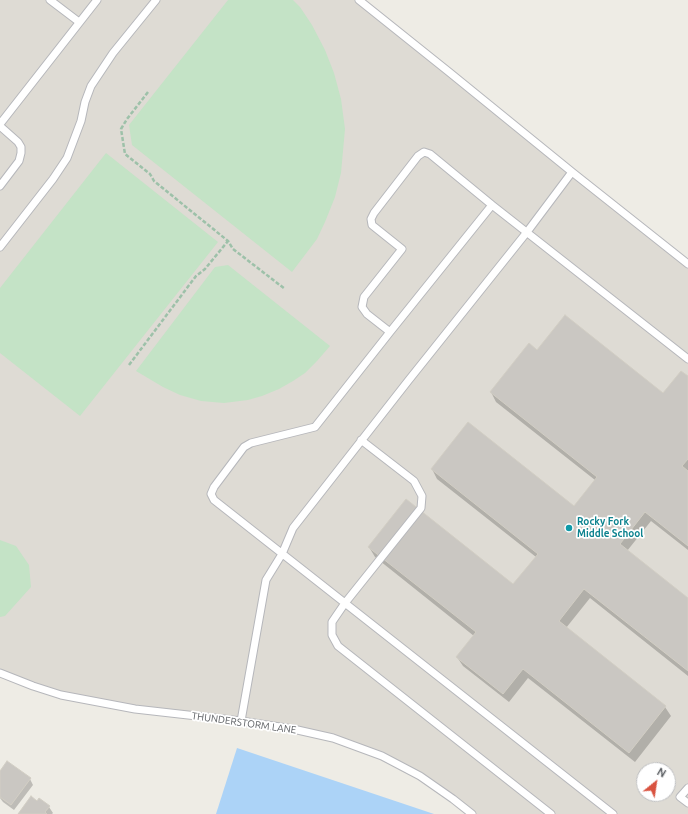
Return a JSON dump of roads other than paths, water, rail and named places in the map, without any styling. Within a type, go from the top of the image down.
[{"type":"lane","points":[[50,0],[79,22]]},
{"type":"lane","points":[[0,186],[19,161],[21,147],[17,140],[0,125],[97,0]]},
{"type":"lane","points":[[0,246],[54,179],[67,158],[79,127],[85,102],[91,86],[113,53],[156,0]]},
{"type":"lane","points":[[359,0],[688,264]]},
{"type":"lane","points":[[390,332],[367,314],[362,307],[364,298],[402,249],[372,226],[371,219],[418,156],[424,152],[430,154],[492,205],[688,359]]},
{"type":"lane","points":[[241,721],[266,580],[282,554],[293,528],[527,232],[572,172]]},
{"type":"lane","points":[[492,205],[315,427],[251,443],[244,447],[214,487],[211,494],[214,500],[613,814]]},
{"type":"lane","points":[[362,440],[414,481],[422,496],[421,508],[345,603],[332,622],[332,634],[338,646],[551,814]]},
{"type":"lane","name":"THUNDERSTORM LANE","points":[[0,673],[32,686],[61,695],[135,709],[241,721],[293,729],[332,738],[382,756],[420,776],[472,814]]},
{"type":"lane","points":[[688,788],[680,797],[688,803]]},
{"type":"water","points":[[237,748],[434,814],[216,814]]},
{"type":"place","name":"Rocky Fork Middle School","points":[[569,528]]}]
